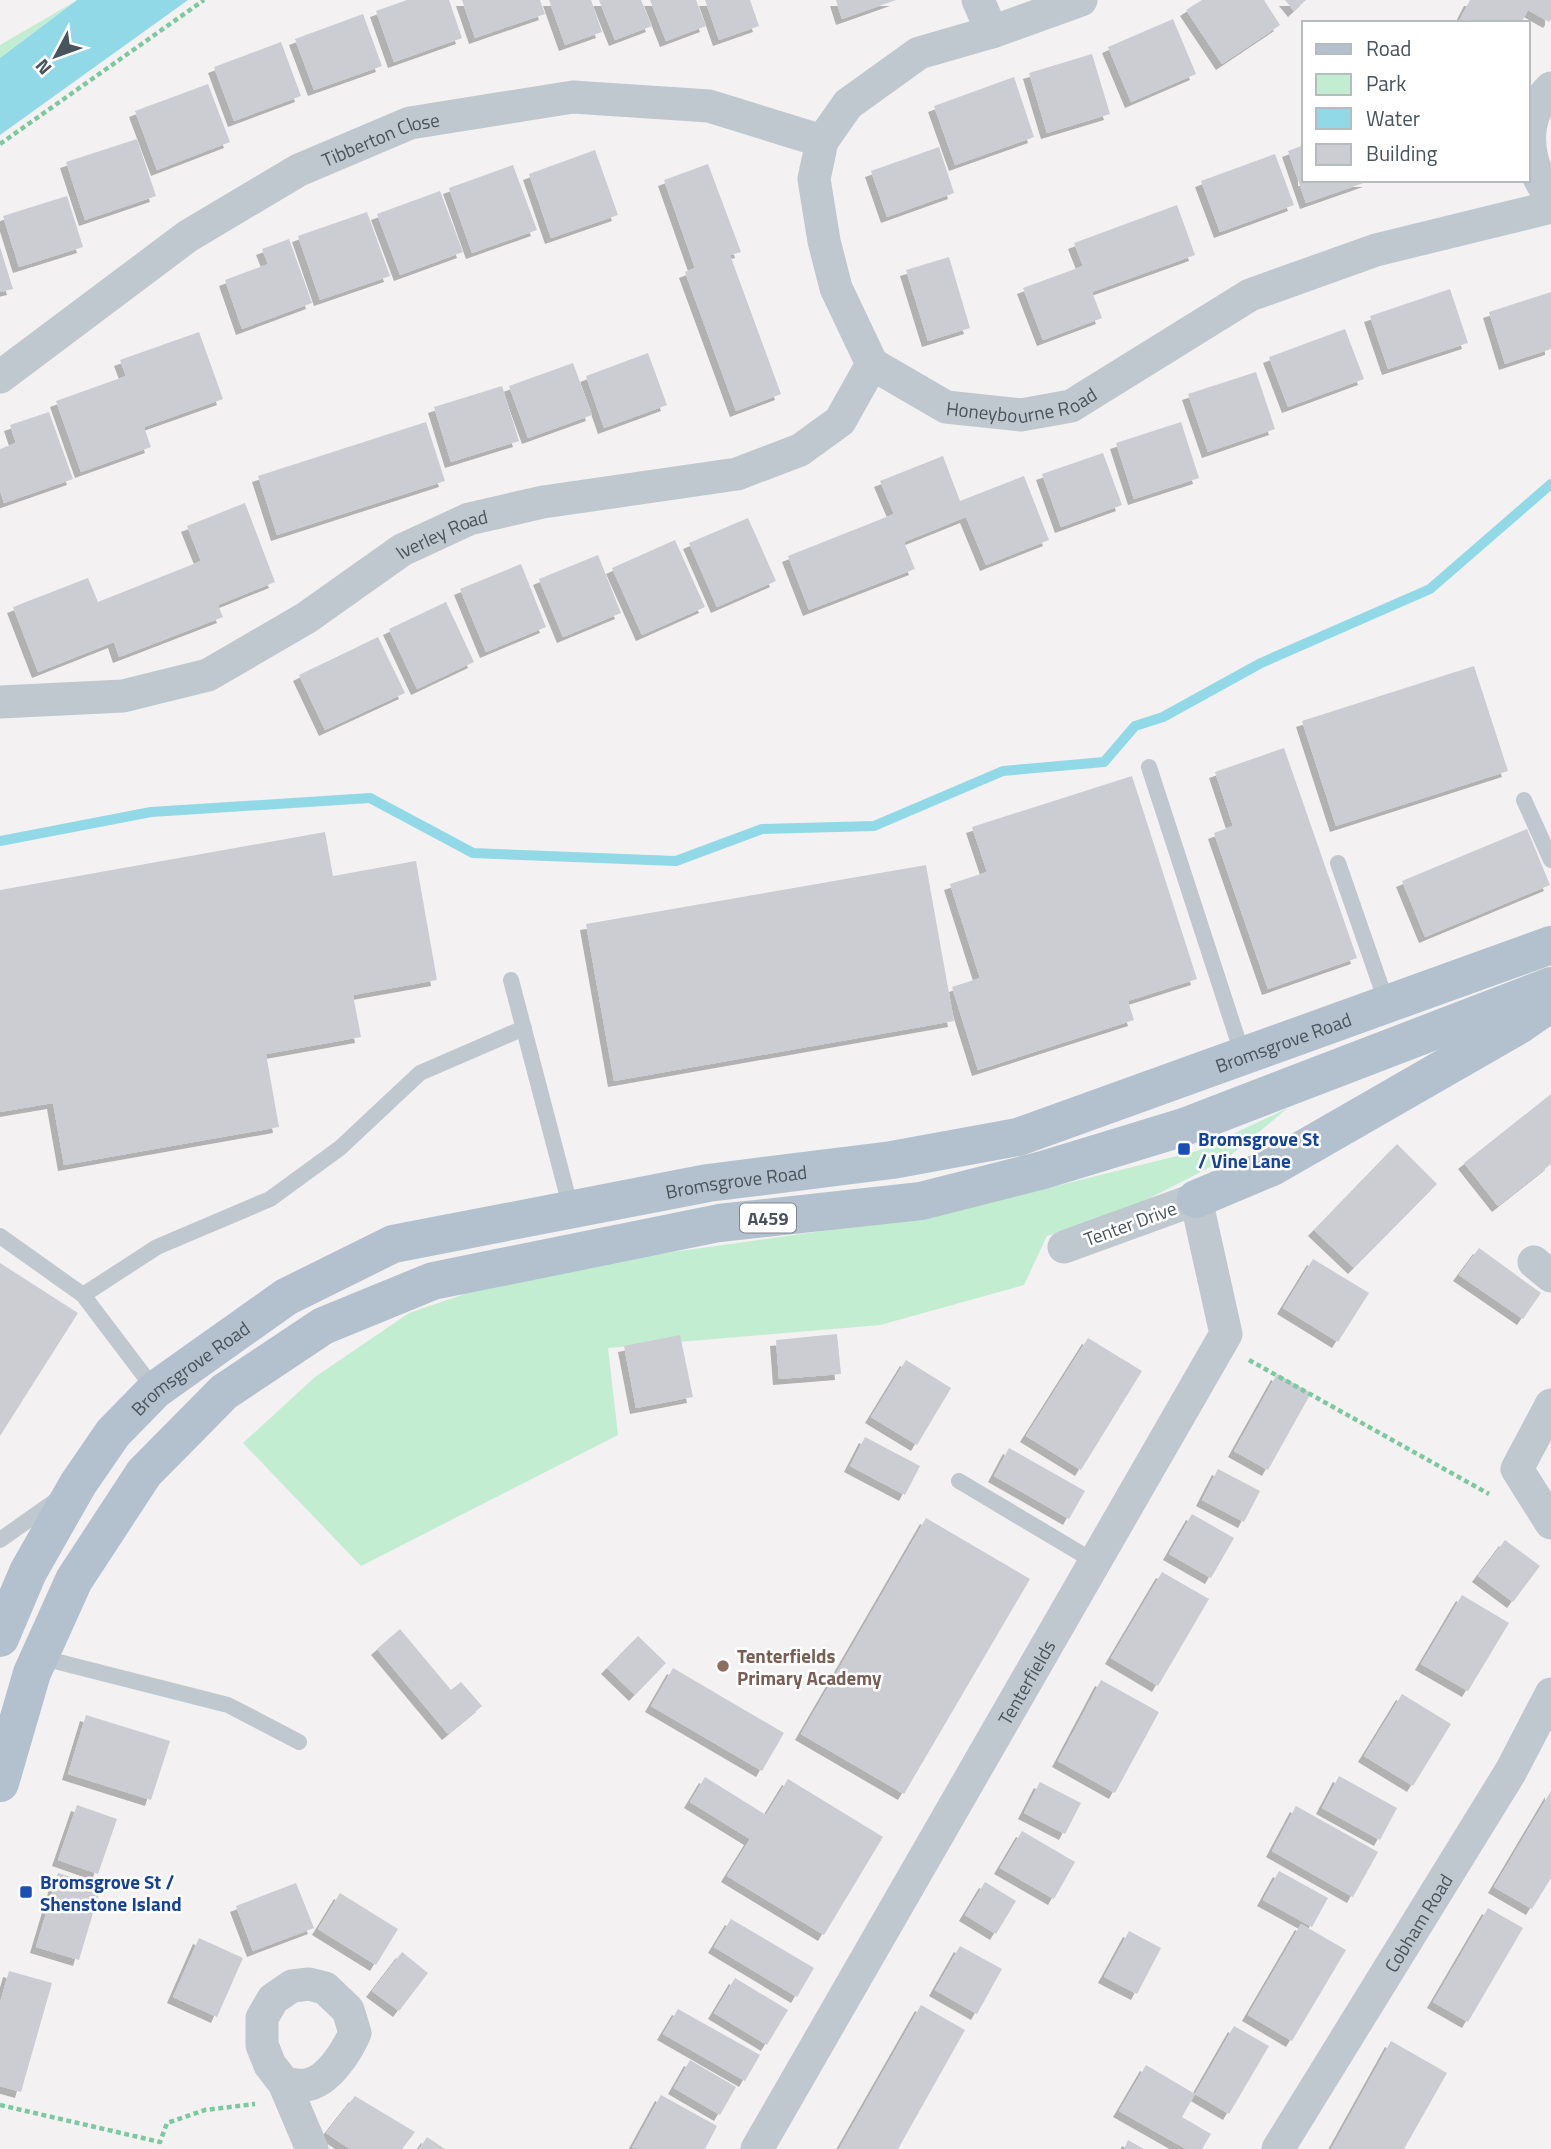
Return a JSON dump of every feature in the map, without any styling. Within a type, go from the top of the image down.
[{"type":"main road","name":"Bromsgrove Road","points":[[0,1638],[28,1572],[78,1484],[113,1433],[155,1390],[286,1297],[393,1244],[708,1183],[892,1160],[1018,1137],[1551,945]]},
{"type":"main road","name":"Bromsgrove Road","points":[[39,1657],[74,1580],[144,1474],[224,1392],[323,1326],[433,1281],[719,1223],[921,1200],[1043,1170],[1184,1127],[1551,986]]},
{"type":"main road","points":[[1196,1199],[1272,1167],[1519,1025],[1551,1003]]},
{"type":"main road","name":"A459","points":[[0,1783],[39,1657]]},
{"type":"street","points":[[978,0],[992,32]]},
{"type":"street","points":[[872,364],[836,288],[824,241],[814,179],[822,141],[848,104],[919,53],[992,32],[1081,0]]},
{"type":"street","points":[[1530,134],[1534,114],[1551,88]]},
{"type":"street","name":"Tibberton Close","points":[[0,377],[188,236],[299,170],[410,123],[573,97],[709,106],[822,141]]},
{"type":"street","points":[[1530,147],[1532,163],[1539,180],[1551,197]]},
{"type":"street","name":"Honeybourne Road","points":[[872,364],[946,408],[1021,415],[1071,406],[1250,295],[1377,250],[1551,207]]},
{"type":"street","name":"Iverley Road","points":[[0,702],[123,696],[208,675],[306,618],[402,550],[469,519],[542,502],[737,474],[800,450],[840,421],[872,364]]},
{"type":"street","name":"Tenter Drive","points":[[1064,1247],[1196,1199]]},
{"type":"street","name":"Tenterfields","points":[[757,2149],[1226,1334],[1196,1199]]},
{"type":"street","points":[[1551,1405],[1517,1469],[1551,1523]]},
{"type":"street","name":"Cobham Road","points":[[1278,2149],[1511,1771],[1551,1694]]},
{"type":"street","points":[[287,2091],[312,2149]]},
{"type":"lane","points":[[1150,767],[1244,1056]]},
{"type":"lane","points":[[1524,800],[1551,860]]},
{"type":"lane","points":[[1338,863],[1387,1004]]},
{"type":"lane","points":[[511,980],[571,1209]]},
{"type":"lane","points":[[83,1295],[157,1247],[270,1199],[340,1148],[421,1073],[524,1028]]},
{"type":"lane","points":[[0,1236],[83,1295],[155,1390]]},
{"type":"lane","points":[[959,1481],[1095,1562]]},
{"type":"lane","points":[[0,1540],[78,1484]]},
{"type":"lane","points":[[39,1657],[228,1705],[299,1742]]},
{"type":"path","points":[[0,144],[204,0]]},
{"type":"path","points":[[1220,1344],[1492,1496]]},
{"type":"path","points":[[0,2105],[160,2142],[167,2123],[205,2110],[287,2091]]},
{"type":"green space","points":[[74,2],[0,58],[0,45]]},
{"type":"green space","points":[[1288,1108],[1226,1159],[1142,1202],[1047,1236],[1024,1285],[880,1325],[608,1348],[618,1435],[361,1566],[243,1443],[315,1377],[409,1313],[500,1282],[608,1261],[944,1214],[1197,1151]]},
{"type":"water","points":[[77,0],[188,0],[0,135],[0,58]]},
{"type":"building","points":[[407,0],[449,0],[462,38],[394,62],[376,11]]},
{"type":"building","points":[[462,0],[540,0],[545,14],[475,38]]},
{"type":"building","points":[[549,0],[591,0],[602,32],[565,45]]},
{"type":"building","points":[[599,0],[641,0],[652,26],[615,40]]},
{"type":"building","points":[[650,0],[696,0],[706,26],[666,41]]},
{"type":"building","points":[[705,0],[750,0],[759,26],[719,40]]},
{"type":"building","points":[[836,0],[896,0],[842,19]]},
{"type":"building","points":[[1202,0],[1264,0],[1280,25],[1222,64],[1186,10]]},
{"type":"building","points":[[1285,0],[1306,0],[1294,11]]},
{"type":"building","points":[[1470,0],[1551,0],[1549,22],[1528,10],[1522,21],[1459,21]]},
{"type":"building","points":[[363,14],[382,66],[314,90],[295,39]]},
{"type":"building","points":[[1173,19],[1196,74],[1131,102],[1108,47]]},
{"type":"building","points":[[281,42],[301,96],[234,121],[214,67]]},
{"type":"building","points":[[1092,54],[1110,114],[1047,133],[1029,73]]},
{"type":"building","points":[[1014,77],[1034,137],[955,165],[934,106]]},
{"type":"building","points":[[208,84],[230,142],[157,170],[135,111]]},
{"type":"building","points":[[137,139],[156,196],[85,220],[66,162]]},
{"type":"building","points":[[1302,146],[1302,182],[1366,182],[1306,203],[1288,151]]},
{"type":"building","points":[[939,147],[954,193],[887,217],[871,171]]},
{"type":"building","points":[[595,150],[618,215],[551,238],[529,174]]},
{"type":"building","points":[[1275,154],[1294,205],[1220,232],[1201,181]]},
{"type":"building","points":[[708,164],[741,252],[730,255],[781,394],[736,411],[685,272],[695,268],[664,180]]},
{"type":"building","points":[[513,165],[537,230],[472,253],[449,188]]},
{"type":"building","points":[[440,191],[463,252],[400,275],[377,214]]},
{"type":"building","points":[[67,196],[83,247],[19,267],[3,216]]},
{"type":"building","points":[[1177,205],[1195,255],[1092,292],[1102,318],[1043,340],[1023,288],[1083,266],[1074,243]]},
{"type":"building","points":[[367,212],[390,276],[320,300],[298,236]]},
{"type":"building","points":[[289,239],[312,303],[242,329],[225,280],[268,264],[262,249]]},
{"type":"building","points":[[0,247],[13,289],[0,292]]},
{"type":"building","points":[[949,257],[970,328],[928,341],[906,270]]},
{"type":"building","points":[[1450,289],[1468,343],[1388,369],[1370,316]]},
{"type":"building","points":[[1551,292],[1551,349],[1505,364],[1489,312]]},
{"type":"building","points":[[1345,329],[1364,379],[1288,407],[1269,357]]},
{"type":"building","points":[[199,332],[223,399],[144,427],[151,447],[81,472],[56,401],[126,376],[120,360]]},
{"type":"building","points":[[648,353],[667,405],[604,428],[586,376]]},
{"type":"building","points":[[573,363],[592,415],[528,438],[509,386]]},
{"type":"building","points":[[1256,372],[1275,429],[1208,452],[1188,394]]},
{"type":"building","points":[[502,386],[519,441],[451,462],[434,407]]},
{"type":"building","points":[[49,412],[73,479],[4,503],[0,490],[0,449],[16,443],[10,425]]},
{"type":"building","points":[[426,422],[445,481],[277,535],[258,476]]},
{"type":"building","points":[[1181,422],[1199,478],[1134,499],[1116,443]]},
{"type":"building","points":[[1103,453],[1122,505],[1061,527],[1042,474]]},
{"type":"building","points":[[943,456],[960,501],[1024,476],[1049,540],[986,565],[966,517],[904,542],[915,569],[809,610],[788,556],[894,514],[880,481]]},
{"type":"building","points":[[245,503],[275,582],[218,605],[223,617],[119,657],[114,642],[38,672],[13,607],[88,578],[98,602],[201,561],[187,526]]},
{"type":"building","points":[[748,518],[776,581],[717,607],[689,543]]},
{"type":"building","points":[[675,540],[705,607],[642,635],[612,568]]},
{"type":"building","points":[[598,555],[621,613],[563,637],[539,579]]},
{"type":"building","points":[[521,564],[546,627],[486,652],[460,589]]},
{"type":"building","points":[[446,602],[474,662],[417,689],[389,629]]},
{"type":"building","points":[[378,637],[405,693],[325,730],[299,675]]},
{"type":"building","points":[[1474,666],[1508,771],[1336,826],[1302,721]]},
{"type":"building","points":[[1284,748],[1357,958],[1268,989],[1214,833],[1233,826],[1215,772]]},
{"type":"building","points":[[1132,776],[1197,979],[1128,1001],[1134,1020],[978,1070],[952,987],[980,978],[950,884],[987,872],[972,827]]},
{"type":"building","points":[[1527,829],[1550,885],[1425,937],[1402,881]]},
{"type":"building","points":[[325,832],[333,876],[416,861],[437,980],[353,995],[361,1037],[266,1054],[279,1127],[64,1165],[53,1103],[0,1112],[0,890]]},
{"type":"building","points":[[926,865],[954,1021],[614,1081],[586,924]]},
{"type":"building","points":[[1551,1094],[1551,1164],[1498,1206],[1464,1163]]},
{"type":"building","points":[[1397,1144],[1437,1184],[1354,1268],[1314,1230]]},
{"type":"building","points":[[1479,1248],[1541,1293],[1523,1319],[1459,1275]]},
{"type":"building","points":[[1313,1259],[1369,1293],[1338,1342],[1283,1308]]},
{"type":"building","points":[[0,1263],[78,1313],[0,1436]]},
{"type":"building","points":[[837,1334],[841,1374],[779,1379],[776,1340]]},
{"type":"building","points":[[680,1335],[693,1397],[636,1408],[624,1346]]},
{"type":"building","points":[[1088,1338],[1142,1371],[1081,1470],[1026,1436]]},
{"type":"building","points":[[906,1360],[951,1388],[917,1445],[871,1417]]},
{"type":"building","points":[[1277,1374],[1311,1393],[1268,1470],[1234,1451]]},
{"type":"building","points":[[865,1437],[920,1466],[905,1495],[850,1466]]},
{"type":"building","points":[[1009,1448],[1085,1491],[1069,1519],[994,1476]]},
{"type":"building","points":[[1218,1469],[1260,1491],[1244,1522],[1202,1500]]},
{"type":"building","points":[[1192,1514],[1234,1538],[1211,1578],[1169,1554]]},
{"type":"building","points":[[926,1518],[1030,1579],[904,1794],[801,1734]]},
{"type":"building","points":[[1505,1540],[1540,1566],[1513,1602],[1478,1576]]},
{"type":"building","points":[[1162,1572],[1209,1599],[1158,1686],[1111,1658]]},
{"type":"building","points":[[1462,1595],[1509,1623],[1468,1691],[1421,1664]]},
{"type":"building","points":[[400,1629],[451,1690],[461,1682],[482,1706],[448,1734],[377,1649]]},
{"type":"building","points":[[638,1636],[666,1663],[635,1695],[607,1668]]},
{"type":"building","points":[[673,1668],[784,1733],[762,1771],[651,1706]]},
{"type":"building","points":[[1101,1680],[1159,1712],[1115,1793],[1058,1761]]},
{"type":"building","points":[[1402,1694],[1451,1724],[1413,1786],[1364,1756]]},
{"type":"building","points":[[86,1715],[170,1741],[151,1800],[68,1774]]},
{"type":"building","points":[[1339,1776],[1397,1808],[1380,1840],[1322,1808]]},
{"type":"building","points":[[705,1777],[766,1815],[788,1779],[883,1837],[824,1935],[727,1876],[750,1839],[690,1802]]},
{"type":"building","points":[[1040,1782],[1081,1803],[1065,1834],[1024,1813]]},
{"type":"building","points":[[1551,1791],[1551,1878],[1532,1909],[1494,1887]]},
{"type":"building","points":[[77,1805],[117,1819],[98,1874],[58,1860]]},
{"type":"building","points":[[1296,1806],[1378,1852],[1353,1897],[1272,1851]]},
{"type":"building","points":[[1022,1831],[1075,1862],[1054,1899],[1000,1868]]},
{"type":"building","points":[[1279,1871],[1328,1898],[1312,1927],[1263,1900]]},
{"type":"building","points":[[58,1873],[101,1886],[79,1960],[36,1947]]},
{"type":"building","points":[[985,1882],[1016,1901],[996,1934],[965,1915]]},
{"type":"building","points":[[296,1883],[314,1928],[253,1951],[236,1906]]},
{"type":"building","points":[[340,1893],[398,1929],[376,1965],[318,1929]]},
{"type":"building","points":[[1488,1908],[1523,1928],[1468,2022],[1433,2002]]},
{"type":"building","points":[[731,1919],[814,1968],[797,1997],[714,1947]]},
{"type":"building","points":[[1301,1924],[1346,1950],[1292,2041],[1248,2015]]},
{"type":"building","points":[[1129,1931],[1161,1948],[1137,1994],[1104,1977]]},
{"type":"building","points":[[199,1938],[243,1958],[217,2017],[173,1997]]},
{"type":"building","points":[[960,1946],[1002,1969],[977,2014],[935,1990]]},
{"type":"building","points":[[402,1952],[428,1973],[399,2011],[372,1991]]},
{"type":"building","points":[[9,1971],[52,1983],[21,2092],[0,2086],[0,2003]]},
{"type":"building","points":[[735,1978],[788,2010],[767,2045],[714,2013]]},
{"type":"building","points":[[921,2005],[965,2030],[898,2149],[839,2149]]},
{"type":"building","points":[[678,2009],[760,2055],[745,2081],[663,2034]]},
{"type":"building","points":[[1234,2026],[1269,2046],[1229,2114],[1195,2094]]},
{"type":"building","points":[[1391,2041],[1447,2073],[1404,2149],[1331,2149]]},
{"type":"building","points":[[690,2060],[736,2087],[720,2115],[674,2088]]},
{"type":"building","points":[[1146,2065],[1195,2094],[1182,2117],[1211,2134],[1202,2149],[1186,2149],[1119,2111]]},
{"type":"building","points":[[661,2095],[717,2126],[705,2149],[632,2148]]},
{"type":"building","points":[[355,2096],[415,2132],[402,2149],[350,2149],[326,2133]]},
{"type":"building","points":[[427,2137],[445,2149],[419,2149]]},
{"type":"building","points":[[1128,2140],[1144,2149],[1124,2149]]},
{"type":"waterway","points":[[0,841],[151,812],[370,798],[473,853],[676,861],[762,829],[874,826],[1003,771],[1104,762],[1135,726],[1163,717],[1261,663],[1430,589],[1551,484]]},
{"type":"place","name":"Bromsgrove St / Vine Lane","points":[[1184,1149]]},
{"type":"place","name":"Tenterfields Primary Academy","points":[[723,1666]]},
{"type":"place","name":"Bromsgrove St / Shenstone Island","points":[[26,1892]]}]
